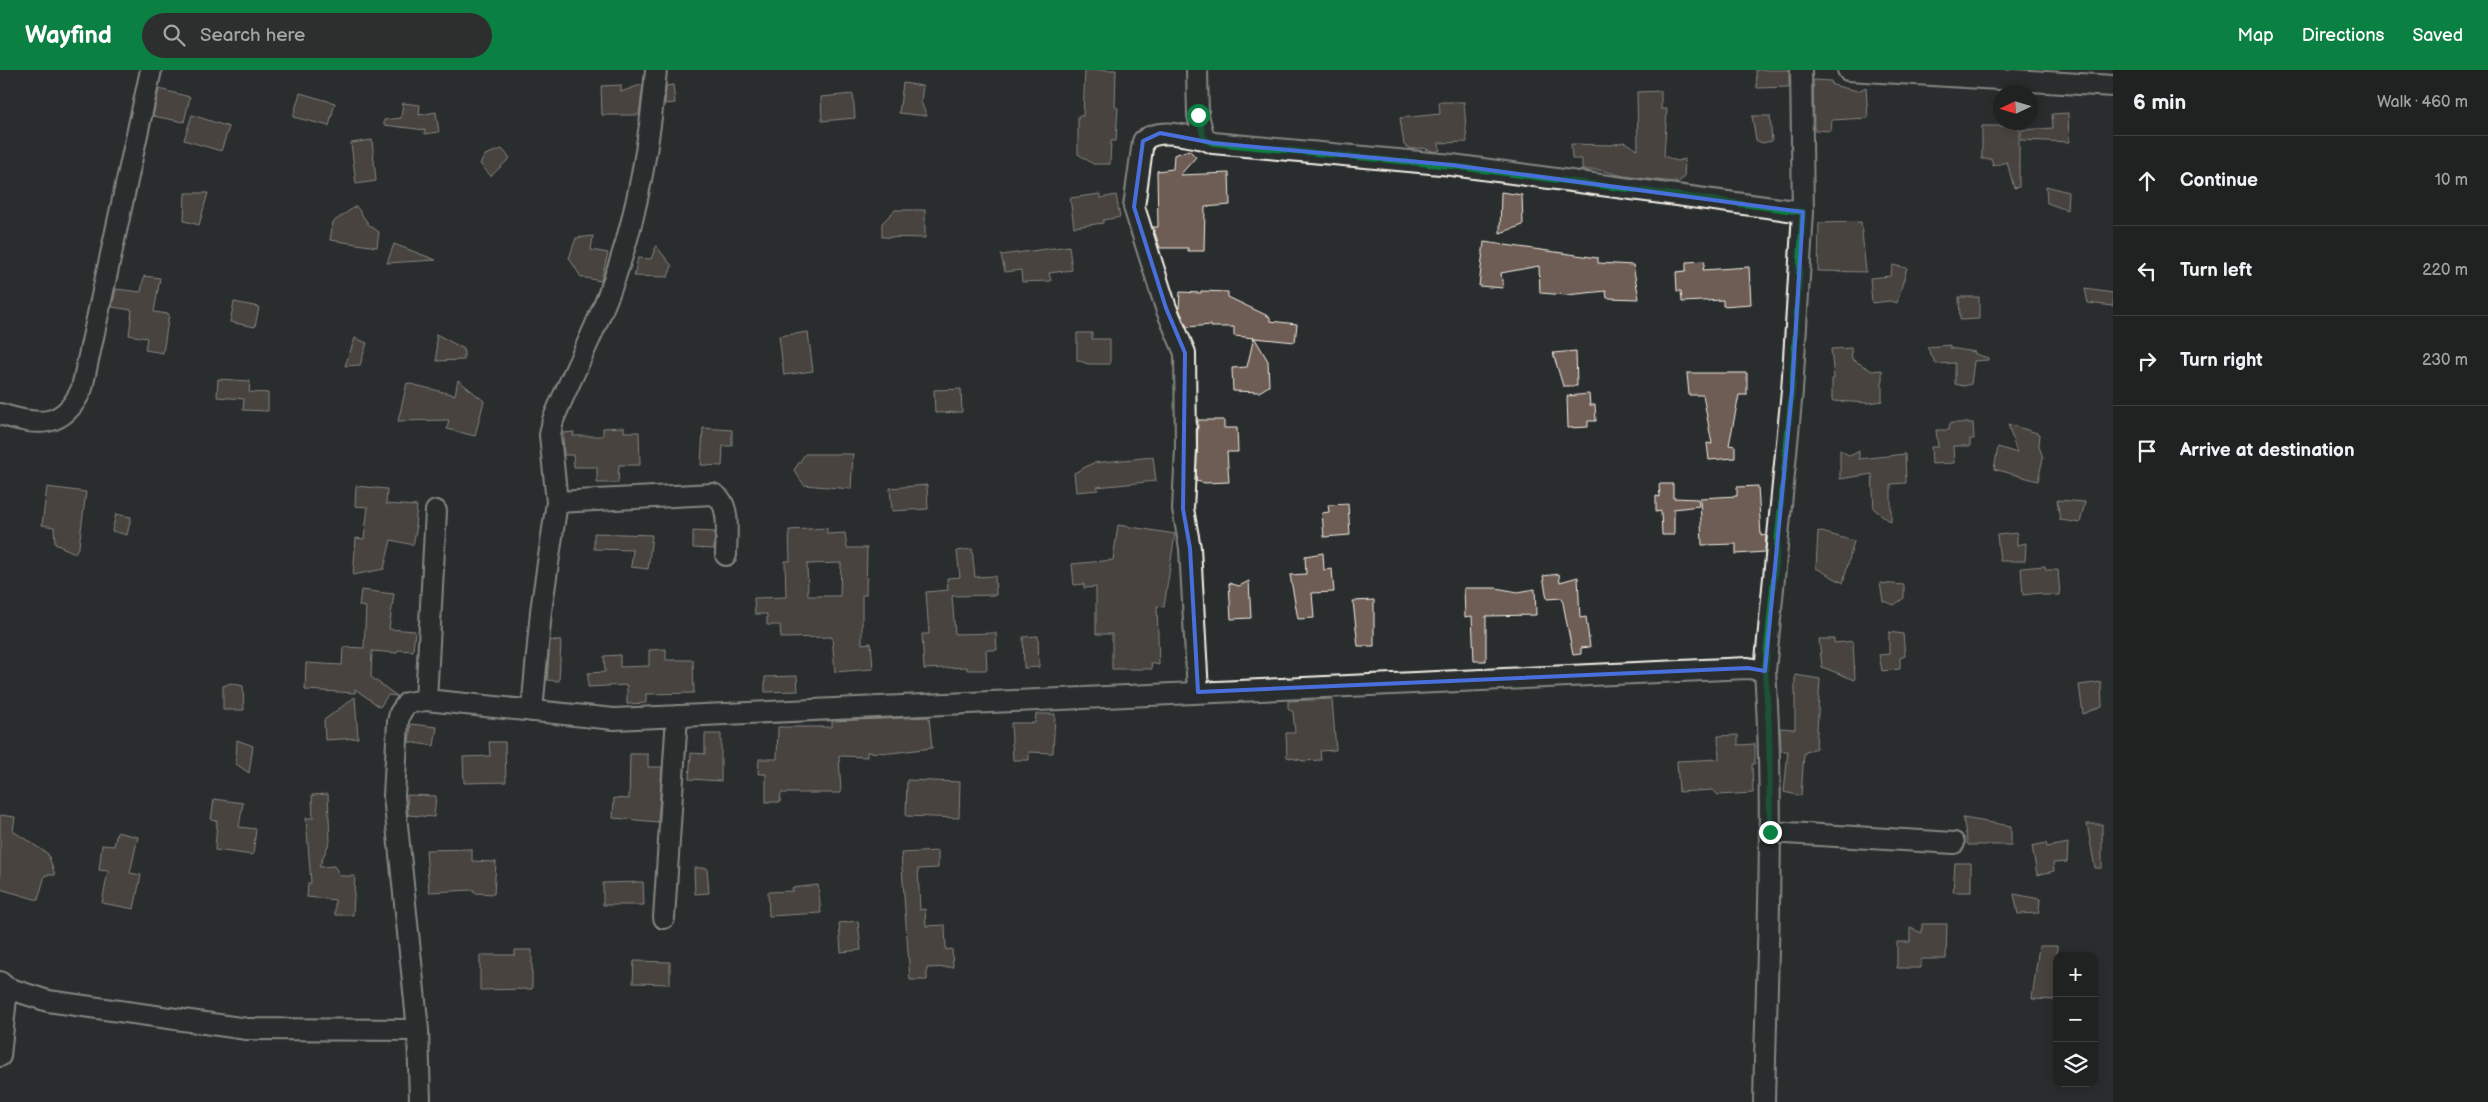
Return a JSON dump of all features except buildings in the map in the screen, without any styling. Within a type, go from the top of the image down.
[{"type":"street","points":[[0,414],[22,421],[42,422],[63,416],[75,405],[79,397],[151,70]]},
{"type":"street","points":[[532,711],[542,602],[556,502],[550,435],[553,420],[608,296],[626,243],[639,189],[656,70]]},
{"type":"street","points":[[1197,70],[1198,115],[1204,139]]},
{"type":"street","points":[[1764,1102],[1770,832],[1769,728],[1765,670],[1792,391],[1803,212],[1801,70]]},
{"type":"street","points":[[1848,70],[2113,86]]},
{"type":"street","points":[[1198,692],[1190,548],[1183,509],[1186,449],[1185,353],[1166,308],[1134,206],[1143,140],[1160,133],[1204,139],[1213,143],[1452,166],[1803,212]]},
{"type":"street","points":[[556,502],[713,494],[720,497],[724,505],[726,555]]},
{"type":"street","points":[[426,700],[436,511]]},
{"type":"street","points":[[420,1102],[418,1030],[394,796],[400,713],[407,703],[426,700],[614,719],[1748,668],[1765,670]]},
{"type":"street","points":[[664,918],[677,716]]},
{"type":"street","points":[[1770,832],[1954,843]]},
{"type":"street","points":[[0,1056],[4,985],[48,1001],[247,1029],[418,1030]]},
{"type":"highlighted area","points":[[1160,133],[1213,143],[1452,165],[1803,212],[1792,391],[1765,671],[1748,668],[1198,692],[1190,548],[1183,509],[1185,353],[1166,308],[1134,207],[1143,141]]},
{"type":"route","points":[[1198,115],[1204,139],[1213,143],[1452,166],[1803,212],[1792,391],[1765,670],[1769,728],[1768,797],[1770,832]]}]
